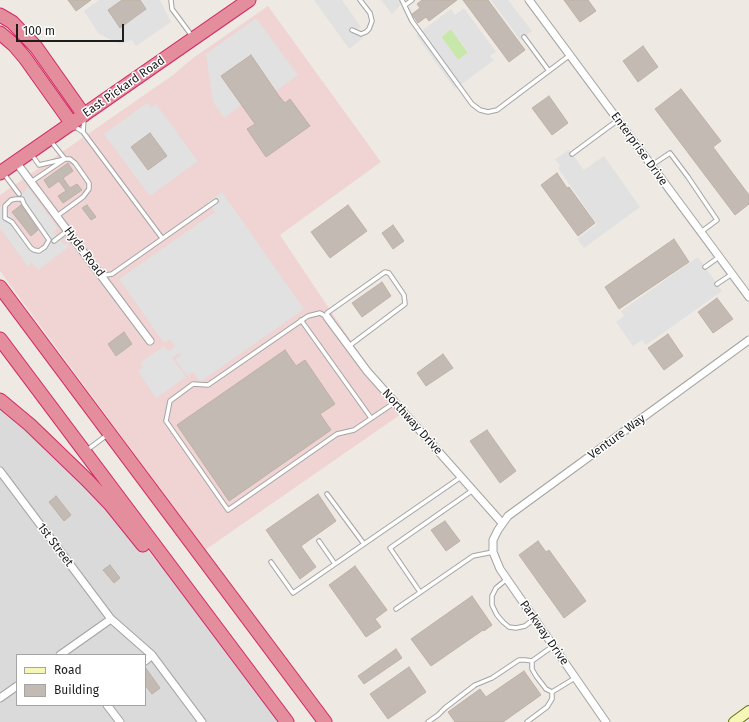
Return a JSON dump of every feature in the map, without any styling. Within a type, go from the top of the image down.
[{"type":"highway","name":"East Pickard Road","points":[[1,173],[249,0]]},
{"type":"highway","points":[[0,15],[12,22],[36,47],[84,115]]},
{"type":"highway","points":[[0,33],[21,53],[72,124]]},
{"type":"highway","points":[[0,287],[325,722]]},
{"type":"highway","points":[[0,339],[286,722]]},
{"type":"highway","points":[[0,400],[30,425],[87,480],[110,504],[157,562],[189,593]]},
{"type":"street","name":"Enterprise Drive","points":[[529,0],[749,297]]},
{"type":"street","name":"Hyde Road","points":[[16,162],[150,341]]},
{"type":"street","name":"Northway Drive","points":[[327,317],[367,371],[394,403],[502,523]]},
{"type":"street","name":"Venture Way","points":[[493,540],[502,523],[508,516],[749,340]]},
{"type":"street","name":"1st Street","points":[[0,471],[111,619],[152,656],[202,722]]},
{"type":"street","name":"Parkway Drive","points":[[493,540],[493,552],[500,569],[606,722]]},
{"type":"street","points":[[61,654],[111,619]]},
{"type":"street","points":[[146,660],[152,656]]},
{"type":"street","points":[[0,698],[16,687]]},
{"type":"street","points":[[108,706],[120,722]]},
{"type":"street","points":[[734,722],[749,711]]},
{"type":"lane","points":[[171,0],[172,9],[194,39]]},
{"type":"lane","points":[[352,30],[360,34],[366,32],[372,22],[370,13],[360,0]]},
{"type":"lane","points":[[402,0],[412,21],[472,104],[480,110],[488,112],[497,110],[570,55]]},
{"type":"lane","points":[[405,5],[412,0]]},
{"type":"lane","points":[[524,37],[549,71]]},
{"type":"lane","points":[[83,132],[84,115]]},
{"type":"lane","points":[[572,154],[618,120]]},
{"type":"lane","points":[[72,124],[83,132],[162,238]]},
{"type":"lane","points":[[50,139],[65,159]]},
{"type":"lane","points":[[30,153],[45,173]]},
{"type":"lane","points":[[652,166],[670,154],[688,177],[717,220],[701,232]]},
{"type":"lane","points":[[31,182],[65,159]]},
{"type":"lane","points":[[39,165],[70,159],[75,163],[89,183],[89,189],[83,197],[57,216]]},
{"type":"lane","points":[[1,173],[19,194]]},
{"type":"lane","points":[[16,199],[22,199],[24,204],[47,235],[49,240],[48,243],[39,251],[34,250],[12,222],[5,218],[5,206],[7,203],[16,199]]},
{"type":"lane","points":[[100,273],[106,275],[112,274],[216,201]]},
{"type":"lane","points":[[54,241],[68,231]]},
{"type":"lane","points":[[705,266],[719,257]]},
{"type":"lane","points":[[349,346],[405,304],[404,295],[389,274],[385,272],[327,313],[327,317],[320,313],[314,314],[302,320],[208,385],[193,384],[170,401],[166,421],[228,510],[337,434],[354,430],[394,403]]},
{"type":"lane","points":[[717,284],[732,274]]},
{"type":"lane","points":[[302,320],[371,418]]},
{"type":"lane","points":[[84,452],[109,434]]},
{"type":"lane","points":[[272,562],[293,593],[461,477]]},
{"type":"lane","points":[[420,592],[390,548],[473,490]]},
{"type":"lane","points":[[327,494],[364,544]]},
{"type":"lane","points":[[319,540],[335,564]]},
{"type":"lane","points":[[396,609],[473,556],[493,552]]},
{"type":"lane","points":[[507,579],[496,588],[492,596],[492,605],[497,616],[509,627],[516,628],[524,626],[534,619]]},
{"type":"lane","points":[[428,722],[475,685],[492,678],[520,660],[532,661],[553,646]]},
{"type":"lane","points":[[532,661],[532,669],[536,676],[546,689],[552,692]]},
{"type":"lane","points":[[552,692],[575,678]]},
{"type":"lane","points":[[527,722],[548,708],[552,699],[552,692]]},
{"type":"shaded area","points":[[99,0],[160,0],[171,22],[136,46],[132,40],[120,44],[99,34],[84,11]]},
{"type":"shaded area","points":[[314,0],[342,0],[361,27],[355,31],[363,38],[349,49]]},
{"type":"shaded area","points":[[381,0],[405,0],[392,14]]},
{"type":"shaded area","points":[[491,0],[508,0],[532,31],[520,40]]},
{"type":"shaded area","points":[[268,6],[381,162],[280,235],[365,362],[407,410],[205,550],[0,271],[0,195],[173,75],[193,58]]},
{"type":"shaded area","points":[[464,8],[496,52],[490,56],[494,60],[455,89],[416,35],[451,9],[455,15]],"holes":[[[451,29],[468,52],[458,60],[441,36]]]},
{"type":"shaded area","points":[[256,18],[298,75],[276,91],[250,55],[221,76],[241,105],[224,118],[213,102],[206,54]]},
{"type":"shaded area","points":[[147,103],[151,108],[156,104],[198,161],[150,196],[104,134]]},
{"type":"shaded area","points":[[569,150],[584,170],[604,156],[640,207],[584,248],[577,239],[597,224],[558,168],[560,166],[555,159]]},
{"type":"shaded area","points":[[27,186],[57,227],[54,233],[63,243],[70,246],[38,270],[31,261],[29,268],[0,228],[0,207],[3,205],[32,245],[37,248],[43,246],[46,242],[46,237],[15,196],[25,192]]},
{"type":"shaded area","points":[[222,192],[304,309],[200,382],[193,372],[187,376],[175,359],[181,355],[179,353],[172,358],[186,377],[156,398],[138,371],[143,368],[140,363],[164,346],[168,351],[175,346],[170,339],[164,343],[119,279],[215,212],[208,202]]},
{"type":"shaded area","points":[[698,257],[722,291],[646,345],[642,340],[633,346],[616,322],[624,316],[621,311]]},
{"type":"shaded area","points":[[0,401],[110,504],[157,562],[189,593],[286,722],[0,722]]},
{"type":"green space","points":[[451,29],[468,53],[458,60],[441,37]]},
{"type":"building","points":[[68,0],[91,0],[76,11]]},
{"type":"building","points":[[122,0],[140,0],[146,9],[120,28],[108,10]]},
{"type":"building","points":[[422,0],[457,0],[429,21],[426,17],[418,23],[412,14],[420,8],[417,4]]},
{"type":"building","points":[[463,0],[488,0],[525,50],[509,62]]},
{"type":"building","points":[[564,0],[588,0],[596,11],[580,22]]},
{"type":"building","points":[[643,46],[658,67],[638,82],[623,61]]},
{"type":"building","points":[[251,55],[279,96],[285,103],[290,99],[310,126],[266,157],[247,129],[255,124],[221,76]]},
{"type":"building","points":[[681,89],[721,141],[713,147],[749,195],[749,204],[735,215],[655,109]]},
{"type":"building","points":[[549,96],[568,123],[552,135],[532,108]]},
{"type":"building","points":[[150,133],[167,156],[148,170],[131,147]]},
{"type":"building","points":[[68,163],[73,171],[63,178],[70,188],[77,184],[82,190],[63,203],[58,196],[66,191],[59,181],[49,188],[44,180]]},
{"type":"building","points":[[557,173],[595,223],[578,236],[541,185]]},
{"type":"building","points":[[21,205],[38,230],[31,236],[12,212]]},
{"type":"building","points":[[87,205],[96,217],[91,220],[82,208]]},
{"type":"building","points":[[348,205],[367,231],[330,258],[311,232]]},
{"type":"building","points":[[393,225],[404,241],[393,249],[382,233]]},
{"type":"building","points":[[674,239],[689,262],[619,309],[605,287]]},
{"type":"building","points":[[382,282],[391,296],[362,317],[352,303]]},
{"type":"building","points":[[717,298],[733,319],[713,333],[698,312]]},
{"type":"building","points":[[124,332],[132,344],[116,356],[108,344]]},
{"type":"building","points":[[668,334],[683,356],[664,370],[648,348]]},
{"type":"building","points":[[285,350],[296,366],[305,360],[335,404],[320,414],[331,430],[229,501],[177,425]]},
{"type":"building","points":[[443,354],[453,368],[426,386],[417,373]]},
{"type":"building","points":[[487,430],[516,471],[500,483],[470,441]]},
{"type":"building","points":[[318,494],[336,521],[301,546],[316,567],[300,579],[266,530]]},
{"type":"building","points":[[56,496],[71,515],[64,521],[49,502]]},
{"type":"building","points":[[445,521],[460,541],[446,551],[431,530]]},
{"type":"building","points":[[538,541],[546,552],[549,550],[586,601],[564,618],[519,555]]},
{"type":"building","points":[[110,565],[120,578],[114,583],[103,570]]},
{"type":"building","points":[[355,566],[387,610],[375,619],[381,627],[366,637],[329,585]]},
{"type":"building","points":[[472,596],[492,625],[431,666],[411,639]]},
{"type":"building","points":[[396,649],[402,658],[364,684],[358,676]]},
{"type":"building","points":[[409,667],[426,692],[388,719],[370,694]]},
{"type":"building","points":[[146,668],[160,688],[152,694],[146,686]]},
{"type":"building","points":[[524,671],[541,695],[503,722],[455,722],[448,712],[480,689],[486,697]]}]
